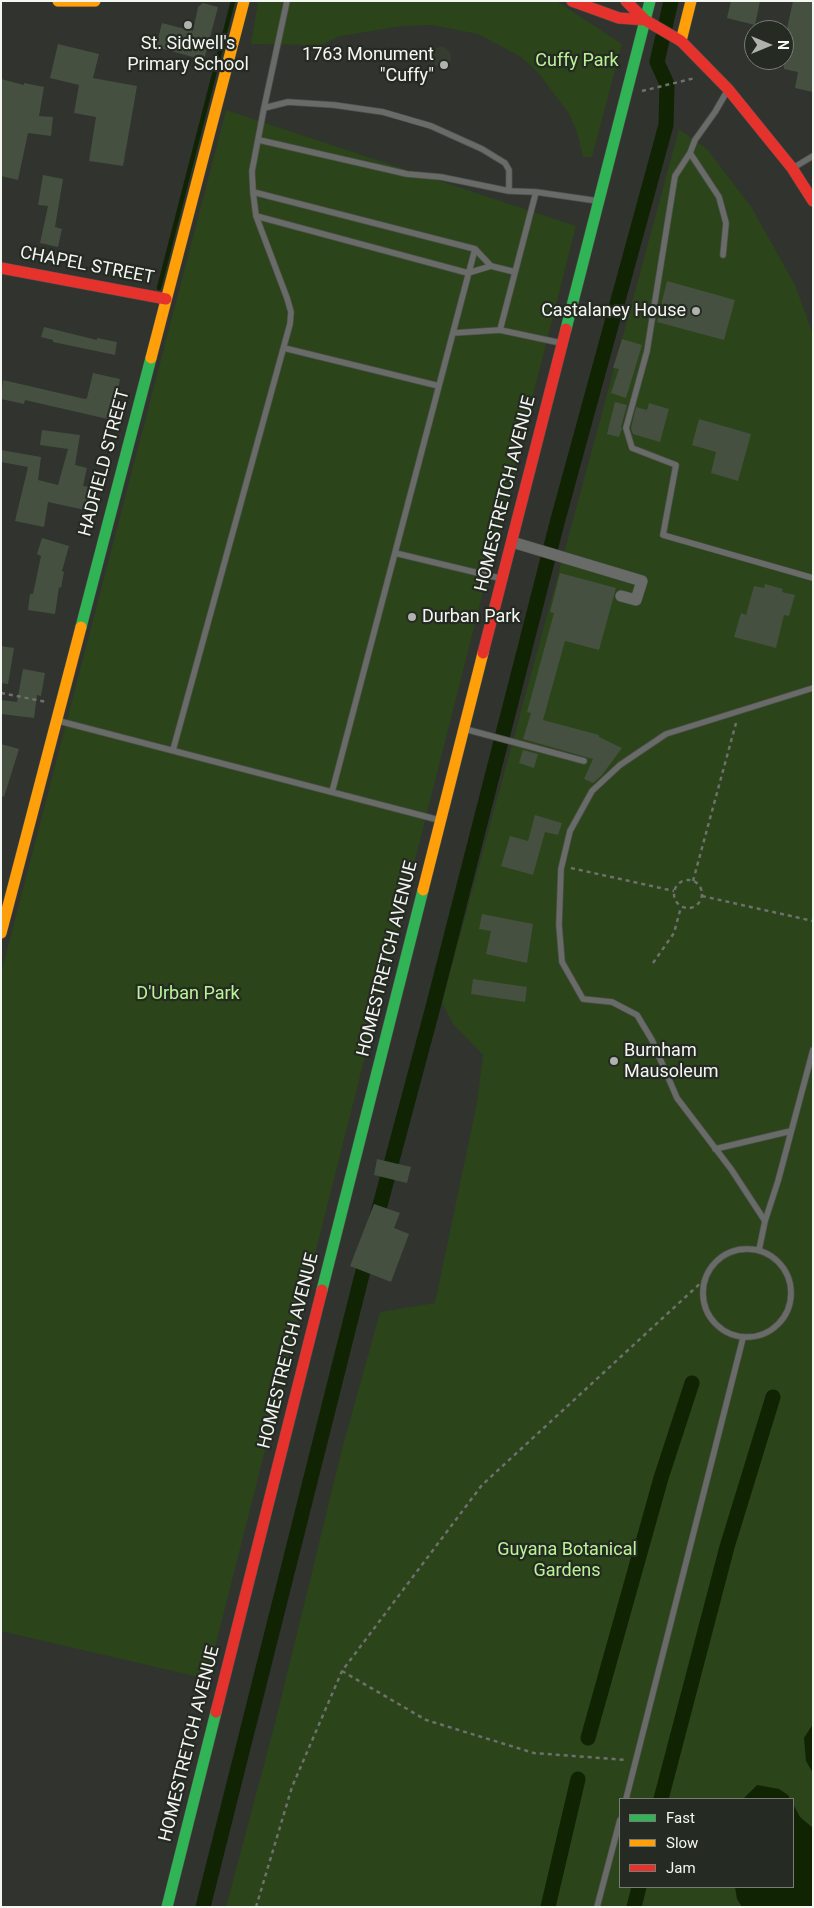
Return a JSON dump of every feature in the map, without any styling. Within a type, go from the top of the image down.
[{"type":"main road","points":[[58,1],[91,2]]},
{"type":"main road","name":"HADFIELD STREET","points":[[1,933],[244,1]]},
{"type":"main road","points":[[572,1],[620,18],[645,20],[657,25],[676,38],[728,89],[792,168],[813,201]]},
{"type":"main road","points":[[626,1],[645,20]]},
{"type":"main road","name":"HOMESTRETCH AVENUE","points":[[167,1907],[463,729],[650,1]]},
{"type":"main road","points":[[676,38],[692,1]]},
{"type":"main road","name":"CHAPEL STREET","points":[[1,268],[166,299]]},
{"type":"street","points":[[512,542],[642,580],[636,600],[621,596]]},
{"type":"lane","points":[[173,750],[290,324],[291,312],[256,216],[252,171],[287,1]]},
{"type":"lane","points":[[728,89],[716,112],[695,140],[690,154],[675,176],[647,351],[626,428],[632,448],[676,465],[663,535],[813,578]]},
{"type":"lane","points":[[264,108],[288,102],[334,106],[383,112],[431,126],[482,149],[506,163],[509,170],[509,190]]},
{"type":"lane","points":[[258,140],[407,174],[441,177],[509,190],[600,201]]},
{"type":"lane","points":[[690,154],[719,197],[726,223],[723,255]]},
{"type":"lane","points":[[792,168],[813,156]]},
{"type":"lane","points":[[253,192],[475,249],[491,266]]},
{"type":"lane","points":[[500,330],[536,192]]},
{"type":"lane","points":[[256,216],[468,273],[491,266],[515,272]]},
{"type":"lane","points":[[332,792],[475,249]]},
{"type":"lane","points":[[453,333],[500,330],[562,343]]},
{"type":"lane","points":[[284,348],[439,386]]},
{"type":"lane","points":[[394,553],[503,579]]},
{"type":"lane","points":[[765,1221],[677,1098],[652,1040],[637,1015],[612,1002],[583,999],[562,962],[559,925],[562,866],[570,832],[592,791],[620,765],[666,734],[813,688]]},
{"type":"lane","points":[[57,720],[441,820]]},
{"type":"lane","points":[[463,729],[584,761]]},
{"type":"lane","points":[[759,1250],[765,1221],[813,1050]]},
{"type":"lane","points":[[715,1149],[791,1131]]},
{"type":"lane","points":[[759,1250],[782,1264],[792,1288],[787,1314],[768,1333],[743,1338],[716,1326],[702,1300],[706,1278],[708,1271],[730,1251],[759,1250]]},
{"type":"lane","points":[[626,1798],[743,1338]]},
{"type":"lane","points":[[597,1907],[619,1824]]},
{"type":"path","points":[[643,90],[684,81]]},
{"type":"path","points":[[1,694],[60,705]]},
{"type":"path","points":[[693,881],[739,711]]},
{"type":"path","points":[[562,866],[674,891]]},
{"type":"path","points":[[693,881],[700,887],[702,896],[694,907],[682,907],[675,900],[674,891],[679,883],[693,881]]},
{"type":"path","points":[[702,896],[813,921]]},
{"type":"path","points":[[654,963],[674,933],[682,907]]},
{"type":"path","points":[[256,1907],[292,1787],[342,1671],[482,1485],[706,1278]]},
{"type":"path","points":[[342,1671],[426,1720],[534,1753],[636,1761]]},
{"type":"shaded area","points":[[441,47],[448,50],[451,57],[448,64],[441,67],[434,64],[431,57],[434,50]]},
{"type":"shaded area","points":[[813,1724],[813,1773],[806,1761],[804,1738]]},
{"type":"shaded area","points":[[757,1785],[779,1789],[790,1798],[744,1798]]},
{"type":"shaded area","points":[[794,1806],[800,1817],[813,1828],[813,1907],[742,1907],[737,1899],[735,1888],[794,1888]]},
{"type":"green space","name":"Cuffy Park","points":[[258,1],[558,2],[622,44],[592,157],[583,157],[577,132],[568,112],[539,74],[521,57],[478,34],[431,25],[403,26],[341,36],[321,45],[251,44]]},
{"type":"green space","name":"D'Urban Park","points":[[226,110],[576,226],[207,1679],[1,1631],[1,973]]},
{"type":"green space","name":"Guyana Botanical Gardens","points":[[679,129],[707,149],[752,208],[795,285],[813,334],[813,1907],[226,1907],[275,1723],[342,1449],[380,1312],[435,1303],[477,1102],[483,1055],[453,1024],[442,1002]]},
{"type":"building","points":[[731,1],[760,1],[756,20],[744,20],[744,22],[727,18]]},
{"type":"building","points":[[793,1],[813,1],[813,92],[795,88],[798,72],[789,70],[794,70],[794,20],[789,20]]},
{"type":"building","points":[[203,3],[218,7],[204,60],[156,47],[162,23],[193,31],[198,7]]},
{"type":"building","points":[[58,44],[99,54],[93,78],[137,86],[123,166],[89,161],[96,117],[74,113],[79,85],[50,78]]},
{"type":"building","points":[[1,79],[24,85],[24,83],[44,87],[39,116],[53,117],[51,136],[28,133],[18,180],[1,176]]},
{"type":"building","points":[[43,175],[63,179],[55,227],[62,229],[58,247],[40,243],[48,206],[38,205]]},
{"type":"building","name":"Castalaney House","points":[[667,281],[735,300],[724,340],[657,322]]},
{"type":"building","points":[[44,327],[97,340],[97,338],[117,342],[115,355],[53,342],[53,340],[41,337]]},
{"type":"building","points":[[622,339],[642,345],[626,398],[611,393],[619,369],[613,368]]},
{"type":"building","points":[[93,373],[120,379],[112,420],[25,400],[24,404],[1,399],[3,380],[85,399],[87,398]]},
{"type":"building","points":[[615,402],[627,405],[619,437],[607,434]]},
{"type":"building","points":[[649,403],[669,409],[660,442],[633,434],[631,428],[636,407],[647,410]]},
{"type":"building","points":[[699,419],[751,434],[738,481],[711,473],[716,452],[692,445]]},
{"type":"building","points":[[42,430],[80,435],[75,465],[87,468],[83,486],[90,487],[85,510],[48,502],[44,527],[15,521],[28,467],[1,462],[1,450],[41,457],[38,480],[58,485],[68,449],[40,445]]},
{"type":"building","points":[[42,538],[69,546],[62,571],[64,572],[61,588],[59,587],[55,614],[28,610],[30,594],[33,594],[41,556],[37,554]]},
{"type":"building","points":[[560,573],[616,588],[599,650],[565,641],[543,720],[599,735],[599,737],[622,748],[602,775],[593,783],[584,779],[593,759],[523,739],[531,713],[527,712],[554,613],[550,612]]},
{"type":"building","points":[[765,584],[783,589],[782,592],[795,595],[789,616],[784,615],[776,648],[734,637],[741,613],[746,615],[754,586],[764,588]]},
{"type":"building","points":[[1,646],[14,648],[8,684],[1,683]]},
{"type":"building","points":[[23,669],[45,673],[41,696],[37,695],[34,718],[1,714],[1,700],[17,702]]},
{"type":"building","points":[[1,744],[19,749],[4,797],[1,796]]},
{"type":"building","points":[[523,750],[538,754],[534,768],[519,763]]},
{"type":"building","points":[[535,815],[562,823],[558,835],[545,832],[533,875],[501,866],[510,836],[528,841]]},
{"type":"building","points":[[482,914],[533,924],[527,963],[486,954],[491,931],[479,929]]},
{"type":"building","points":[[473,979],[527,987],[525,1002],[471,994]]},
{"type":"building","points":[[377,1159],[411,1167],[407,1183],[374,1175]]},
{"type":"building","points":[[374,1204],[400,1213],[394,1228],[409,1234],[391,1282],[350,1266]]},
{"type":"waterway","points":[[159,288],[233,1]]},
{"type":"waterway","points":[[375,1224],[433,1007],[557,523],[666,125],[667,84],[657,62],[671,1]]},
{"type":"waterway","points":[[203,1907],[368,1251]]},
{"type":"waterway","points":[[588,1738],[661,1478],[692,1383]]},
{"type":"waterway","points":[[661,1798],[727,1547],[773,1397]]},
{"type":"waterway","points":[[548,1907],[578,1779]]},
{"type":"waterway","points":[[634,1907],[639,1888]]},
{"type":"traffic: fast","points":[[566,329],[650,1]]},
{"type":"traffic: fast","points":[[81,627],[151,358]]},
{"type":"traffic: fast","points":[[322,1290],[423,890]]},
{"type":"traffic: fast","points":[[167,1907],[216,1712]]},
{"type":"traffic: slow","points":[[58,1],[95,1]]},
{"type":"traffic: slow","points":[[151,358],[244,1]]},
{"type":"traffic: slow","points":[[681,41],[691,1]]},
{"type":"traffic: slow","points":[[1,933],[81,627]]},
{"type":"traffic: slow","points":[[423,890],[483,653]]},
{"type":"traffic: jam","points":[[572,1],[619,18],[645,20]]},
{"type":"traffic: jam","points":[[626,1],[645,20],[681,41],[728,89],[792,168],[813,201]]},
{"type":"traffic: jam","points":[[1,268],[166,299]]},
{"type":"traffic: jam","points":[[483,653],[566,329]]},
{"type":"traffic: jam","points":[[216,1712],[322,1290]]},
{"type":"place","name":"St. Sidwell's Primary School","points":[[188,25]]},
{"type":"place","name":"1763 Monument \"Cuffy\"","points":[[444,65]]},
{"type":"place","name":"Castalaney House","points":[[696,311]]},
{"type":"place","name":"Durban Park","points":[[412,617]]},
{"type":"place","name":"Burnham Mausoleum","points":[[614,1061]]}]
